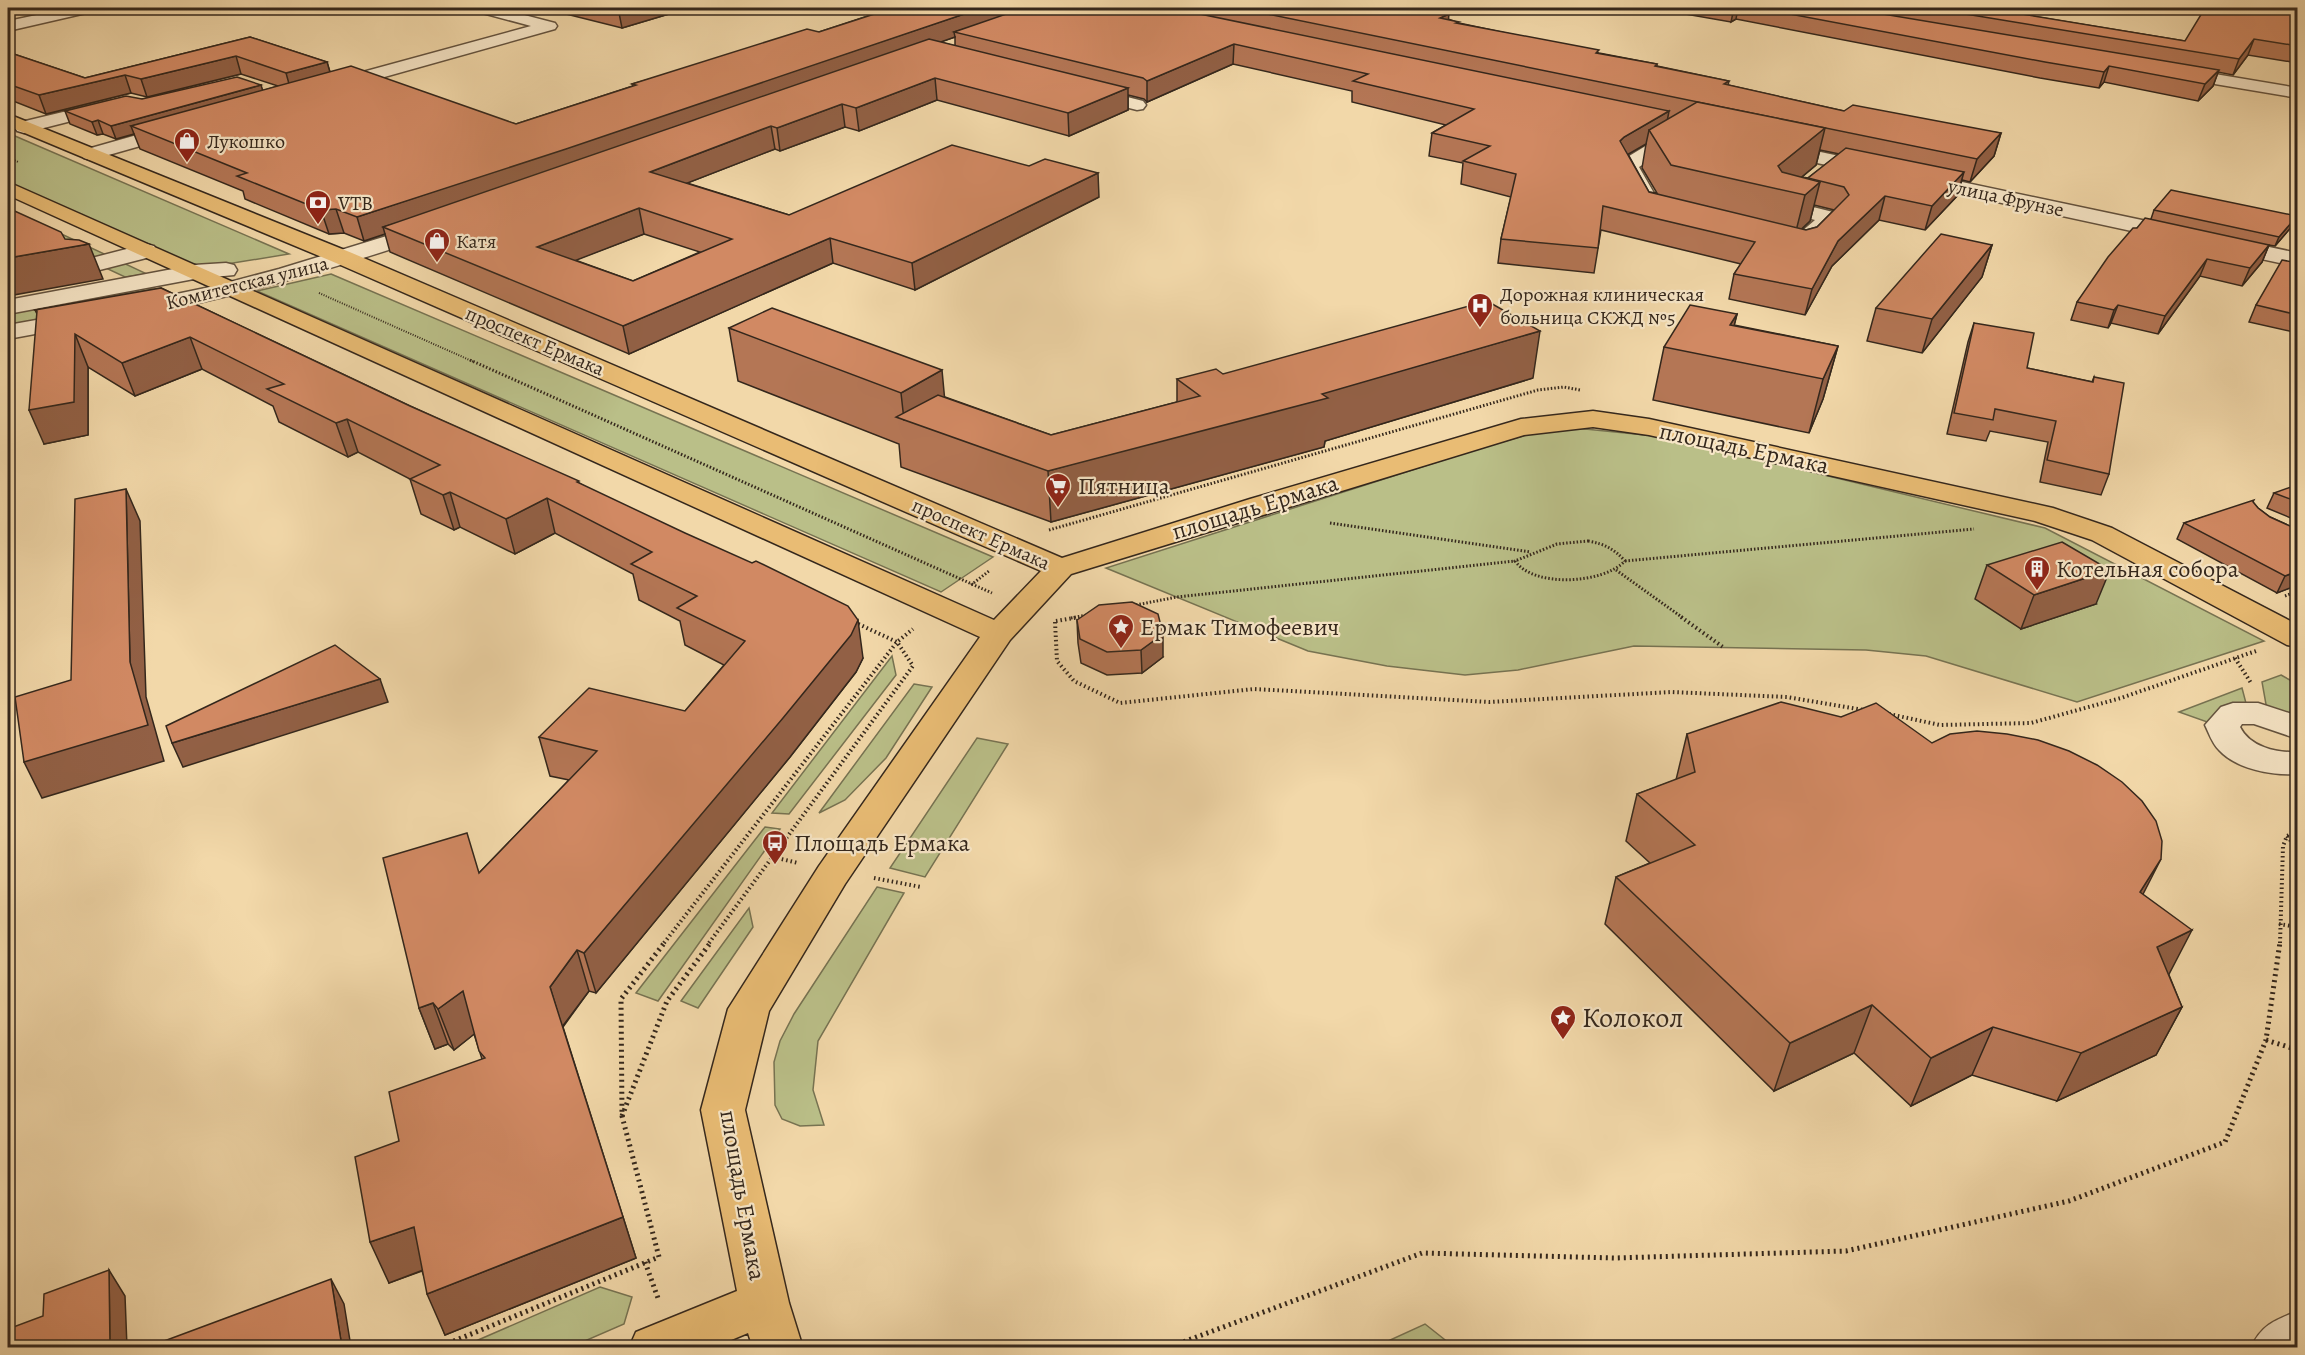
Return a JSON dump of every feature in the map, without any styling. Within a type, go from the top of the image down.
[{"type":"main road","name":"проспект Ермака","points":[[16,123],[344,258],[1060,568]]},
{"type":"main road","points":[[8,188],[939,608],[1011,621]]},
{"type":"main road","name":"площадь Ермака","points":[[771,1325],[723,1110],[749,1009],[832,875],[1011,621],[1060,568],[1521,427],[1593,419],[1649,427],[2043,514],[2102,534],[2283,628]]},
{"type":"main road","points":[[654,1347],[771,1325]]},
{"type":"street","points":[[8,26],[89,8]]},
{"type":"street","points":[[312,92],[549,26],[481,8]]},
{"type":"street","points":[[2156,69],[2298,93]]},
{"type":"street","points":[[1070,88],[1137,105]]},
{"type":"street","points":[[16,123],[121,103]]},
{"type":"street","points":[[91,154],[200,123]]},
{"type":"street","points":[[1663,125],[1692,131],[1628,165],[1654,210],[1665,212]]},
{"type":"street","name":"улица Фрунзе","points":[[1755,144],[2298,260]]},
{"type":"street","points":[[1778,239],[1801,245],[1830,217],[1781,206],[1836,162]]},
{"type":"street","name":"Комитетская улица","points":[[8,332],[233,290],[344,258],[448,222]]},
{"type":"street","points":[[88,266],[146,251]]},
{"type":"street","name":"Комитетская улица","points":[[8,307],[194,272],[344,258]]},
{"type":"street","points":[[2298,728],[2258,713],[2233,714],[2222,725],[2231,742],[2256,757],[2286,765],[2298,763]]},
{"type":"street","points":[[2276,1347],[2298,1334]]},
{"type":"path","points":[[8,158],[18,162]]},
{"type":"path","points":[[280,277],[972,584],[1011,621]]},
{"type":"path","points":[[437,1347],[659,1257],[622,1116],[621,999],[897,642],[1017,549],[1044,531],[1538,390],[1564,387],[1588,392]]},
{"type":"path","points":[[1330,523],[1532,552]]},
{"type":"path","points":[[1515,561],[1517,567],[1529,574],[1579,580],[1616,570],[1625,561],[1978,529]]},
{"type":"path","points":[[1133,606],[1177,597],[1515,561],[1532,552],[1559,543],[1604,542],[1619,551],[1625,561]]},
{"type":"path","points":[[1616,570],[1723,647]]},
{"type":"path","points":[[1883,712],[1940,725],[2031,723],[2121,698],[2256,651],[2283,628],[2298,591]]},
{"type":"path","points":[[1089,615],[1055,621],[1057,661],[1074,681],[1120,703],[1254,689],[1490,702],[1671,692],[1787,697],[1872,711]]},
{"type":"path","points":[[622,1116],[668,1001],[913,666],[897,642],[846,619]]},
{"type":"path","points":[[2246,645],[2256,651]]},
{"type":"path","points":[[2235,658],[2251,683]]},
{"type":"path","points":[[1167,1347],[1422,1253],[1615,1258],[1846,1251],[2069,1201],[2225,1142],[2266,1040],[2280,944],[2283,846],[2287,836],[2298,832]]},
{"type":"path","points":[[2287,836],[2298,850]]},
{"type":"path","points":[[2279,924],[2298,927]]},
{"type":"path","points":[[2266,1040],[2298,1050]]},
{"type":"path","points":[[874,1347],[884,1343],[889,1347]]},
{"type":"green space","points":[[8,133],[289,254],[190,270],[8,187]]},
{"type":"green space","points":[[8,209],[147,274],[125,277],[8,222]]},
{"type":"green space","points":[[331,274],[993,557],[941,592],[257,291]]},
{"type":"green space","points":[[146,287],[175,297],[8,327],[8,311]]},
{"type":"green space","points":[[1575,428],[1665,437],[2045,528],[2264,641],[2077,702],[1926,656],[1866,650],[1634,646],[1518,670],[1465,675],[1387,666],[1308,651],[1106,568],[1484,447],[1537,432]]},
{"type":"green space","points":[[892,656],[896,675],[789,814],[772,813]]},
{"type":"green space","points":[[2281,675],[2297,684],[2297,723],[2267,710],[2262,682]]},
{"type":"green space","points":[[914,684],[932,687],[886,758],[845,800],[819,813]]},
{"type":"green space","points":[[2242,688],[2247,707],[2210,723],[2179,712]]},
{"type":"green space","points":[[977,738],[1008,744],[925,877],[890,868]]},
{"type":"green space","points":[[765,827],[780,829],[658,1001],[636,993]]},
{"type":"green space","points":[[877,887],[904,893],[818,1041],[813,1090],[824,1125],[800,1126],[782,1119],[775,1105],[774,1062],[780,1041],[794,1014]]},
{"type":"green space","points":[[749,908],[753,927],[698,1008],[681,1001]]},
{"type":"green space","points":[[600,1287],[632,1297],[624,1324],[571,1347],[462,1347]]},
{"type":"green space","points":[[1425,1324],[1454,1347],[1375,1347]]},
{"type":"building","points":[[893,8],[982,8],[357,217],[336,209],[321,210],[237,176],[247,173],[131,126],[351,66],[516,124],[636,85],[632,84],[807,29],[819,32]]},
{"type":"building","points":[[1024,8],[1171,8],[1669,111],[1620,141],[1649,192],[1806,230],[1817,227],[1849,195],[1844,187],[1808,178],[1846,148],[1964,172],[1932,206],[1885,196],[1838,241],[1812,289],[1734,274],[1755,242],[1603,206],[1598,248],[1501,239],[1516,174],[1463,161],[1490,146],[1432,133],[1474,109],[1353,81],[1368,74],[1234,44],[1147,81],[1143,78],[954,32]]},
{"type":"building","points":[[1238,8],[1418,8],[1449,14],[1440,18],[1459,22],[1456,23],[1599,50],[1596,53],[1657,64],[1655,66],[1729,81],[1724,84],[1844,111],[1853,105],[2001,133],[1977,159]]},
{"type":"building","points":[[1758,8],[1847,8],[2219,70],[2205,84],[2109,66],[2104,72]]},
{"type":"building","points":[[1929,8],[1993,8],[1991,9],[2185,41],[2205,8],[2298,8],[2298,46],[2254,39],[2239,59]]},
{"type":"building","points":[[250,37],[327,62],[286,73],[236,56],[141,79],[125,75],[39,95],[8,84],[8,52],[85,78]]},
{"type":"building","points":[[929,39],[1128,88],[1068,113],[935,78],[856,108],[842,104],[777,128],[771,126],[650,172],[789,215],[952,145],[1029,166],[1045,159],[1098,173],[912,263],[830,238],[623,326],[383,227]],"holes":[[[639,208],[732,239],[633,281],[537,247]]]},
{"type":"building","points":[[237,77],[261,85],[111,126],[98,120],[92,122],[65,111],[126,96],[142,99]]},
{"type":"building","points":[[1697,102],[1825,128],[1778,166],[1782,172],[1820,182],[1805,195],[1671,165],[1649,130]]},
{"type":"building","points":[[2171,190],[2297,216],[2279,237],[2154,210]]},
{"type":"building","points":[[8,208],[61,232],[65,239],[79,240],[89,244],[8,258]]},
{"type":"building","points":[[2145,218],[2269,245],[2250,268],[2207,259],[2165,316],[2118,305],[2114,310],[2077,302],[2108,257],[2133,228],[2137,228]]},
{"type":"building","points":[[1941,234],[1992,245],[1932,319],[1876,308]]},
{"type":"building","points":[[2282,260],[2298,263],[2298,315],[2256,305]]},
{"type":"building","points":[[161,288],[410,406],[579,481],[577,482],[685,533],[752,563],[756,561],[848,606],[858,620],[851,635],[783,718],[584,953],[577,950],[550,987],[623,1217],[427,1294],[414,1227],[370,1242],[355,1157],[399,1141],[389,1092],[485,1058],[479,1051],[463,991],[438,1009],[433,1003],[419,1008],[383,858],[467,833],[479,873],[597,751],[539,737],[589,688],[685,711],[745,641],[677,608],[697,596],[631,564],[652,552],[547,498],[506,519],[450,492],[443,495],[410,479],[440,465],[347,419],[336,423],[267,389],[284,384],[190,337],[122,363],[75,334],[74,402],[29,410],[37,311],[35,310]]},
{"type":"building","points":[[1487,301],[1540,331],[1322,394],[1328,398],[1048,471],[896,417],[938,395],[1051,435],[1200,396],[1177,379],[1216,369],[1223,374]]},
{"type":"building","points":[[1690,305],[1737,314],[1730,325],[1838,346],[1823,379],[1664,347]]},
{"type":"building","points":[[772,308],[942,370],[901,393],[729,328]]},
{"type":"building","points":[[1974,323],[2034,333],[2027,368],[2093,382],[2094,377],[2124,383],[2109,474],[2047,460],[2056,421],[1995,409],[1993,420],[1954,413]]},
{"type":"building","points":[[2291,487],[2298,490],[2298,502],[2274,493]]},
{"type":"building","points":[[126,489],[130,662],[148,725],[24,762],[15,697],[71,680],[75,499]]},
{"type":"building","points":[[2254,500],[2258,508],[2270,517],[2298,528],[2298,571],[2285,576],[2184,523]]},
{"type":"building","points":[[2062,542],[2110,570],[2034,595],[1987,565]]},
{"type":"building","points":[[1132,602],[1158,614],[1163,634],[1141,650],[1107,652],[1080,639],[1077,620],[1099,605]]},
{"type":"building","points":[[335,645],[380,679],[172,743],[166,726]]},
{"type":"building","points":[[1781,702],[1841,717],[1876,703],[1932,743],[1950,734],[1977,731],[2038,740],[2069,751],[2097,765],[2122,782],[2142,801],[2156,821],[2162,841],[2161,859],[2140,892],[2192,930],[2157,947],[2182,1007],[2081,1053],[1993,1027],[1931,1058],[1872,1005],[1790,1043],[1616,877],[1695,845],[1637,794],[1695,772],[1687,734]]},
{"type":"building","points":[[109,1270],[110,1347],[8,1347],[8,1329],[43,1316],[44,1294]]},
{"type":"building","points":[[331,1279],[342,1347],[148,1347]]},
{"type":"place","name":"Лукошко","points":[[187,164]]},
{"type":"place","name":"VTB","points":[[318,226]]},
{"type":"place","name":"Катя","points":[[437,264]]},
{"type":"place","name":"Дорожная клиническая больница СКЖД №5","points":[[1480,329]]},
{"type":"place","name":"Пятница","points":[[1058,509]]},
{"type":"place","name":"Котельная собора","points":[[2037,592]]},
{"type":"place","name":"Ермак Тимофеевич","points":[[1121,650]]},
{"type":"place","name":"Площадь Ермака","points":[[775,866]]},
{"type":"place","name":"Колокол","points":[[1563,1041]]}]
